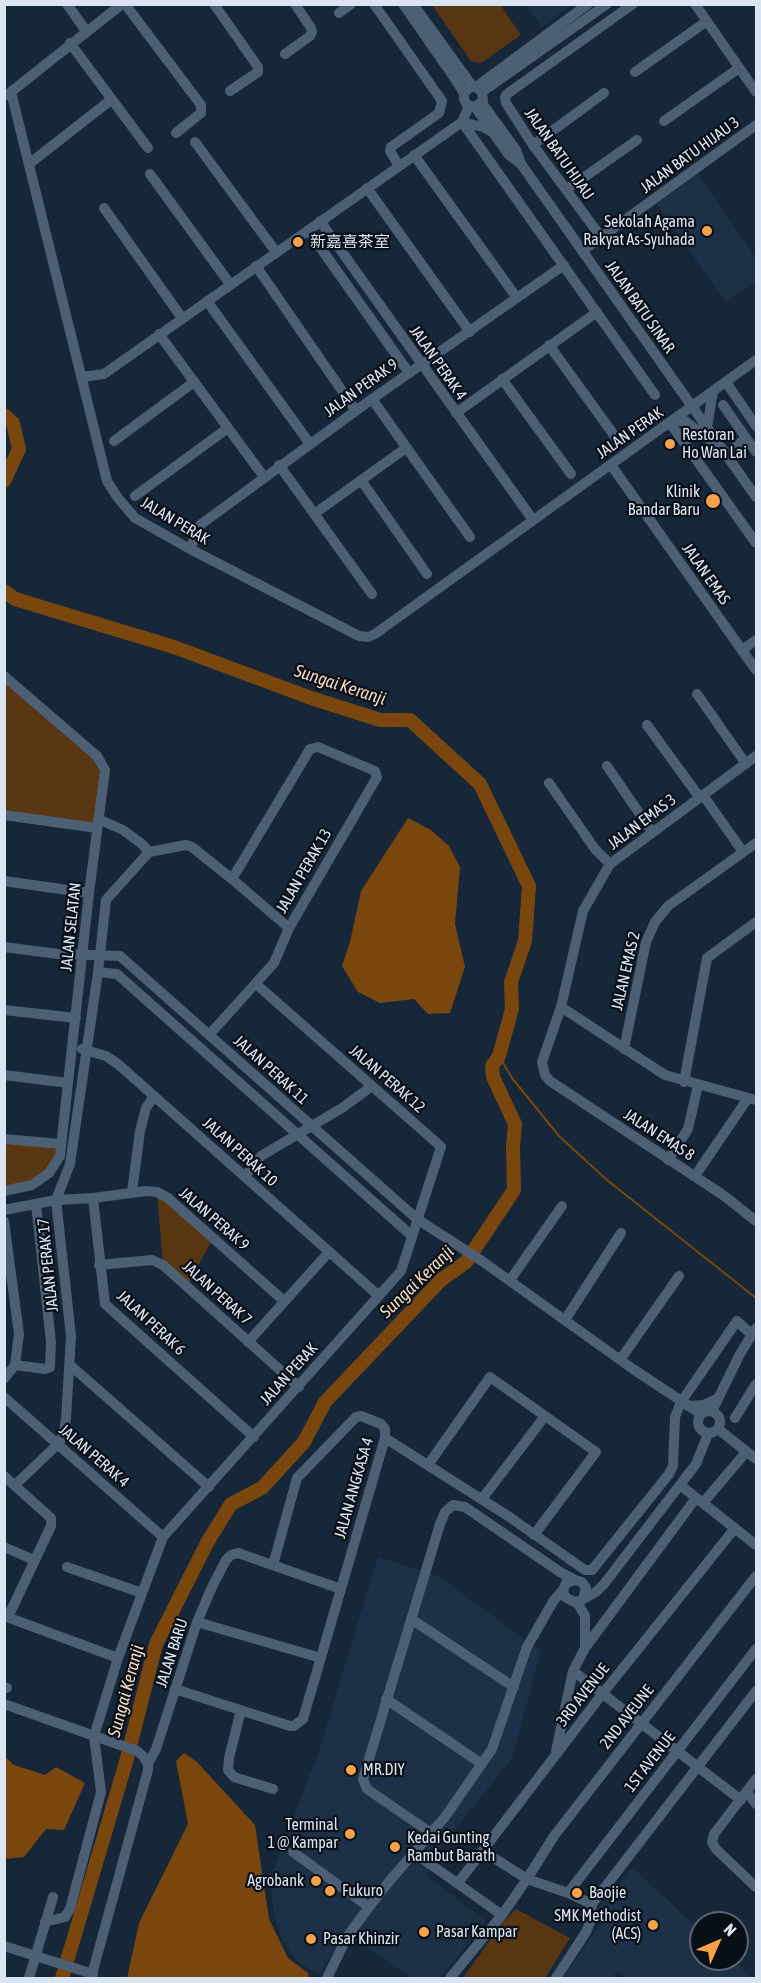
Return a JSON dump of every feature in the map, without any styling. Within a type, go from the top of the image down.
[{"type":"street","points":[[67,4],[86,31]]},
{"type":"street","points":[[123,4],[201,105],[201,113],[176,133]]},
{"type":"street","name":"JALAN PERAK","points":[[123,4],[70,43],[8,95],[29,164],[107,481],[135,518],[190,549],[359,636],[368,637],[756,360]]},
{"type":"street","points":[[214,4],[258,67],[258,72],[230,92]]},
{"type":"street","points":[[285,54],[312,32],[295,4]]},
{"type":"street","points":[[339,13],[351,4]]},
{"type":"street","points":[[374,4],[442,102],[439,113],[391,147],[390,151],[399,165]]},
{"type":"street","name":"JALAN BATU SINAR","points":[[403,4],[516,150],[521,164],[756,497]]},
{"type":"street","name":"JALAN BATU SINAR","points":[[413,4],[461,71],[475,98]]},
{"type":"street","points":[[82,377],[104,374],[457,125],[475,98],[494,78],[588,4]]},
{"type":"street","points":[[475,98],[487,99],[494,78],[607,4]]},
{"type":"street","name":"JALAN BATU HIJAU","points":[[601,237],[533,145],[505,98],[507,94],[633,4]]},
{"type":"street","points":[[695,4],[756,92]]},
{"type":"street","points":[[635,72],[707,21]]},
{"type":"street","points":[[70,43],[148,148]]},
{"type":"street","points":[[664,121],[739,68]]},
{"type":"street","points":[[461,71],[477,78],[494,78]]},
{"type":"street","points":[[533,145],[604,93]]},
{"type":"street","points":[[475,98],[493,133],[508,154],[521,164]]},
{"type":"street","points":[[29,164],[112,99]]},
{"type":"street","points":[[457,125],[483,128],[493,133]]},
{"type":"street","points":[[457,125],[564,266],[655,395]]},
{"type":"street","name":"JALAN BATU HIJAU 3","points":[[582,251],[756,125]]},
{"type":"street","points":[[566,190],[637,140]]},
{"type":"street","points":[[195,142],[276,252]]},
{"type":"street","points":[[414,155],[517,298]]},
{"type":"street","points":[[150,174],[230,284]]},
{"type":"street","points":[[367,188],[470,332]]},
{"type":"street","points":[[104,208],[182,318]]},
{"type":"street","name":"JALAN PERAK 4","points":[[320,221],[533,520]]},
{"type":"street","name":"JALAN PERAK 4","points":[[308,230],[409,373]]},
{"type":"street","points":[[256,266],[356,411]]},
{"type":"street","name":"JALAN PERAK 9","points":[[190,549],[200,525],[279,465],[564,266]]},
{"type":"street","points":[[207,301],[310,444]]},
{"type":"street","points":[[456,413],[597,312]]},
{"type":"street","points":[[159,334],[264,477]]},
{"type":"street","points":[[549,345],[616,438]]},
{"type":"street","points":[[502,379],[571,474]]},
{"type":"street","points":[[114,441],[194,382]]},
{"type":"street","points":[[726,382],[756,426]]},
{"type":"street","points":[[677,387],[693,395],[713,392],[707,428]]},
{"type":"street","points":[[671,422],[677,414],[680,399],[677,387]]},
{"type":"street","points":[[372,399],[470,537]]},
{"type":"street","points":[[723,405],[756,452]]},
{"type":"street","points":[[671,422],[685,421],[724,452],[746,438]]},
{"type":"street","points":[[671,422],[756,543]]},
{"type":"street","points":[[135,496],[228,428]]},
{"type":"street","points":[[314,514],[406,448]]},
{"type":"street","points":[[279,465],[372,594]]},
{"type":"street","name":"JALAN EMAS","points":[[610,465],[756,670]]},
{"type":"street","points":[[360,480],[427,574]]},
{"type":"street","points":[[742,650],[756,640]]},
{"type":"street","name":"JALAN SELATAN","points":[[4,676],[97,756],[105,770],[97,823],[60,1156],[49,1173],[32,1185],[4,1191]]},
{"type":"street","points":[[697,694],[746,764]]},
{"type":"street","points":[[648,725],[743,852]]},
{"type":"street","name":"JALAN PERAK 13","points":[[209,1035],[274,963],[289,928],[377,777],[375,771],[313,747],[310,749],[232,879]]},
{"type":"street","name":"JALAN EMAS 3","points":[[545,1074],[542,1062],[561,1007],[583,911],[610,864],[756,756]]},
{"type":"street","points":[[607,766],[652,832]]},
{"type":"street","points":[[549,783],[595,849],[610,864]]},
{"type":"street","points":[[4,815],[97,823],[123,830],[149,852],[186,844],[232,879],[289,928]]},
{"type":"street","name":"JALAN EMAS 2","points":[[624,1049],[650,929],[668,906],[756,843]]},
{"type":"street","name":"JALAN PERAK 17","points":[[58,1444],[64,1433],[66,1418],[71,1336],[56,1200],[70,1164],[98,972],[106,900],[149,852]]},
{"type":"street","points":[[4,882],[89,893]]},
{"type":"street","points":[[684,1082],[707,958],[756,922]]},
{"type":"street","name":"JALAN PERAK 11","points":[[4,947],[58,954],[120,956],[417,1219],[510,1280],[685,1404],[707,1413]]},
{"type":"street","name":"JALAN PERAK 11","points":[[98,972],[117,974],[412,1236]]},
{"type":"street","name":"JALAN PERAK 12","points":[[256,984],[441,1147],[417,1219]]},
{"type":"street","points":[[561,1007],[666,1076],[752,1099],[694,1176]]},
{"type":"street","points":[[4,1010],[76,1018]]},
{"type":"street","name":"JALAN PERAK 10","points":[[72,1047],[87,1049],[106,1056],[379,1296]]},
{"type":"street","name":"JALAN EMAS 8","points":[[545,1074],[549,1080],[694,1176],[756,1221]]},
{"type":"street","points":[[4,1075],[68,1083]]},
{"type":"street","points":[[668,1160],[687,1129],[698,1085]]},
{"type":"street","points":[[245,1176],[261,1156],[372,1086]]},
{"type":"street","points":[[132,1192],[142,1123],[146,1108],[154,1096]]},
{"type":"street","points":[[4,1139],[61,1144]]},
{"type":"street","name":"JALAN PERAK 9","points":[[4,1210],[56,1200],[93,1198],[132,1192],[157,1192],[168,1198],[284,1301]]},
{"type":"street","name":"JALAN PERAK 6","points":[[93,1198],[105,1304],[254,1437]]},
{"type":"street","points":[[15,1365],[45,1369],[50,1367],[51,1342],[36,1204]]},
{"type":"street","points":[[510,1280],[562,1206]]},
{"type":"street","name":"JALAN PERAK","points":[[163,1537],[401,1271],[417,1219]]},
{"type":"street","points":[[4,1221],[19,1334],[15,1365],[4,1379]]},
{"type":"street","points":[[565,1320],[621,1233]]},
{"type":"street","points":[[248,1342],[329,1252]]},
{"type":"street","name":"JALAN PERAK 7","points":[[99,1265],[152,1260],[163,1265],[298,1387]]},
{"type":"street","points":[[620,1360],[679,1276]]},
{"type":"street","points":[[386,1438],[482,1499],[585,1570],[592,1570],[669,1474],[673,1466],[675,1417],[737,1321],[753,1339],[717,1400],[698,1421],[699,1428],[713,1431],[756,1459]]},
{"type":"street","points":[[70,1365],[209,1487]]},
{"type":"street","points":[[429,1465],[490,1377],[596,1452],[534,1535]]},
{"type":"street","points":[[735,1418],[756,1384]]},
{"type":"street","name":"JALAN PERAK 4","points":[[4,1396],[163,1537]]},
{"type":"street","points":[[685,1404],[703,1405],[717,1400]]},
{"type":"street","points":[[571,1595],[596,1592],[696,1464],[720,1419],[707,1413]]},
{"type":"street","name":"JALAN ANGKASA 4","points":[[242,1710],[290,1726],[303,1719],[386,1438],[381,1424],[361,1416],[353,1419],[297,1478],[273,1565]]},
{"type":"street","points":[[482,1499],[545,1416]]},
{"type":"street","points":[[15,1485],[58,1444]]},
{"type":"street","points":[[555,1756],[573,1671],[585,1648],[700,1500],[746,1452]]},
{"type":"street","points":[[4,1476],[51,1518],[51,1526],[6,1617],[118,1658]]},
{"type":"street","points":[[680,1485],[756,1545]]},
{"type":"street","points":[[327,1978],[347,1937],[413,1852],[431,1833],[445,1817],[492,1749],[527,1647],[547,1613],[571,1595],[586,1592],[579,1581],[551,1566],[465,1507],[453,1505],[445,1512],[440,1524],[363,1773],[364,1784],[375,1795],[431,1833]]},
{"type":"street","points":[[634,1517],[647,1528]]},
{"type":"street","name":"3RD AVENUE","points":[[458,1883],[603,1694],[735,1528]]},
{"type":"street","points":[[45,1922],[65,1917],[70,1909],[100,1799],[101,1785],[94,1736],[118,1658],[163,1537]]},
{"type":"street","points":[[4,1547],[34,1560]]},
{"type":"street","name":"JALAN BARU","points":[[92,1976],[148,1764],[156,1749],[197,1622],[212,1587],[231,1555],[238,1553],[273,1565]]},
{"type":"street","points":[[273,1565],[341,1589]]},
{"type":"street","points":[[551,1566],[585,1616],[585,1648]]},
{"type":"street","points":[[67,1567],[142,1593]]},
{"type":"street","name":"2ND AVEUNE","points":[[450,1978],[502,1915],[528,1879],[538,1858],[641,1723],[753,1589],[756,1576]]},
{"type":"street","points":[[571,1595],[568,1581],[600,1582],[608,1578]]},
{"type":"street","points":[[411,1619],[514,1687]]},
{"type":"street","points":[[197,1622],[321,1658]]},
{"type":"street","name":"1ST AVENUE","points":[[568,1893],[756,1649]]},
{"type":"street","points":[[573,1671],[699,1767],[756,1804]]},
{"type":"street","points":[[175,1689],[242,1710],[228,1770],[234,1777],[273,1789]]},
{"type":"street","points":[[556,1978],[586,1932],[590,1922],[592,1904],[756,1691]]},
{"type":"street","points":[[386,1699],[482,1764]]},
{"type":"street","points":[[4,1704],[136,1751],[148,1764]]},
{"type":"street","points":[[756,1779],[714,1834],[712,1842],[716,1849],[756,1887]]},
{"type":"street","points":[[483,1851],[528,1879],[592,1904]]},
{"type":"street","points":[[293,1852],[369,1907]]},
{"type":"street","points":[[413,1852],[502,1915]]},
{"type":"street","points":[[29,1978],[52,1897]]},
{"type":"street","points":[[4,1946],[77,1968],[92,1976]]},
{"type":"shaded area","points":[[432,5],[503,5],[503,9],[521,35],[481,63],[471,61]]},
{"type":"shaded area","points":[[525,5],[571,5],[542,27]]},
{"type":"shaded area","name":"Sekolah Agama Rakyat As-Syuhada","points":[[698,174],[756,258],[756,282],[726,302],[656,204]]},
{"type":"shaded area","points":[[5,676],[102,762],[97,828],[5,815]]},
{"type":"shaded area","points":[[408,818],[431,830],[449,846],[460,867],[455,924],[465,967],[450,1013],[428,1014],[414,999],[380,1003],[358,992],[342,966],[350,942],[361,891]]},
{"type":"shaded area","points":[[4,1139],[61,1144],[49,1173],[5,1191]]},
{"type":"shaded area","points":[[157,1192],[213,1238],[187,1287],[163,1265]]},
{"type":"shaded area","points":[[378,1557],[438,1576],[541,1651],[512,1758],[433,1857],[426,1875],[486,1921],[440,1978],[412,1978],[356,1941],[336,1947],[319,1975],[297,1961],[283,1941],[274,1916],[270,1879],[319,1751]]},
{"type":"shaded area","points":[[184,1753],[196,1761],[255,1825],[269,1919],[288,1958],[308,1973],[309,1978],[127,1978],[139,1923],[188,1824],[176,1761]]},
{"type":"shaded area","points":[[5,1757],[14,1765],[45,1775],[56,1767],[85,1783],[64,1830],[46,1829],[24,1857],[5,1859]]},
{"type":"shaded area","name":"SMK Methodist (ACS)","points":[[633,1868],[689,1920],[689,1971],[744,1971],[752,1978],[626,1978],[617,1971],[612,1978],[563,1978],[604,1919],[597,1909]]},
{"type":"shaded area","points":[[516,1909],[570,1938],[545,1978],[463,1978],[503,1922]]},
{"type":"waterway","name":"Sungai Keranji","points":[[4,415],[13,423],[19,449],[4,481]]},
{"type":"waterway","name":"Sungai Keranji","points":[[4,591],[15,599],[174,647],[311,698],[380,720],[410,720],[480,784],[529,886],[525,941],[511,982],[512,1009],[499,1056],[492,1066],[493,1077],[515,1124],[514,1190],[466,1262],[441,1280],[325,1402],[304,1442],[262,1488],[231,1504],[208,1541],[156,1644],[126,1762],[62,1978]]},
{"type":"waterway","points":[[499,1056],[512,1078],[559,1136],[607,1180],[756,1298]]},
{"type":"place","name":"Sekolah Agama Rakyat As-Syuhada","points":[[707,231]]},
{"type":"place","name":"新嘉喜茶室","points":[[298,242]]},
{"type":"place","name":"Restoran Ho Wan Lai","points":[[670,444]]},
{"type":"place","name":"Klinik Bandar Baru","points":[[713,501]]},
{"type":"place","name":"MR.DIY","points":[[351,1770]]},
{"type":"place","name":"Terminal 1 @ Kampar","points":[[350,1834]]},
{"type":"place","name":"Kedai Gunting Rambut Barath","points":[[395,1847]]},
{"type":"place","name":"Agrobank","points":[[316,1881]]},
{"type":"place","name":"Fukuro","points":[[330,1891]]},
{"type":"place","name":"Baojie","points":[[577,1893]]},
{"type":"place","name":"SMK Methodist (ACS)","points":[[653,1925]]},
{"type":"place","name":"Pasar Kampar","points":[[424,1932]]},
{"type":"place","name":"Pasar Khinzir","points":[[311,1939]]}]
